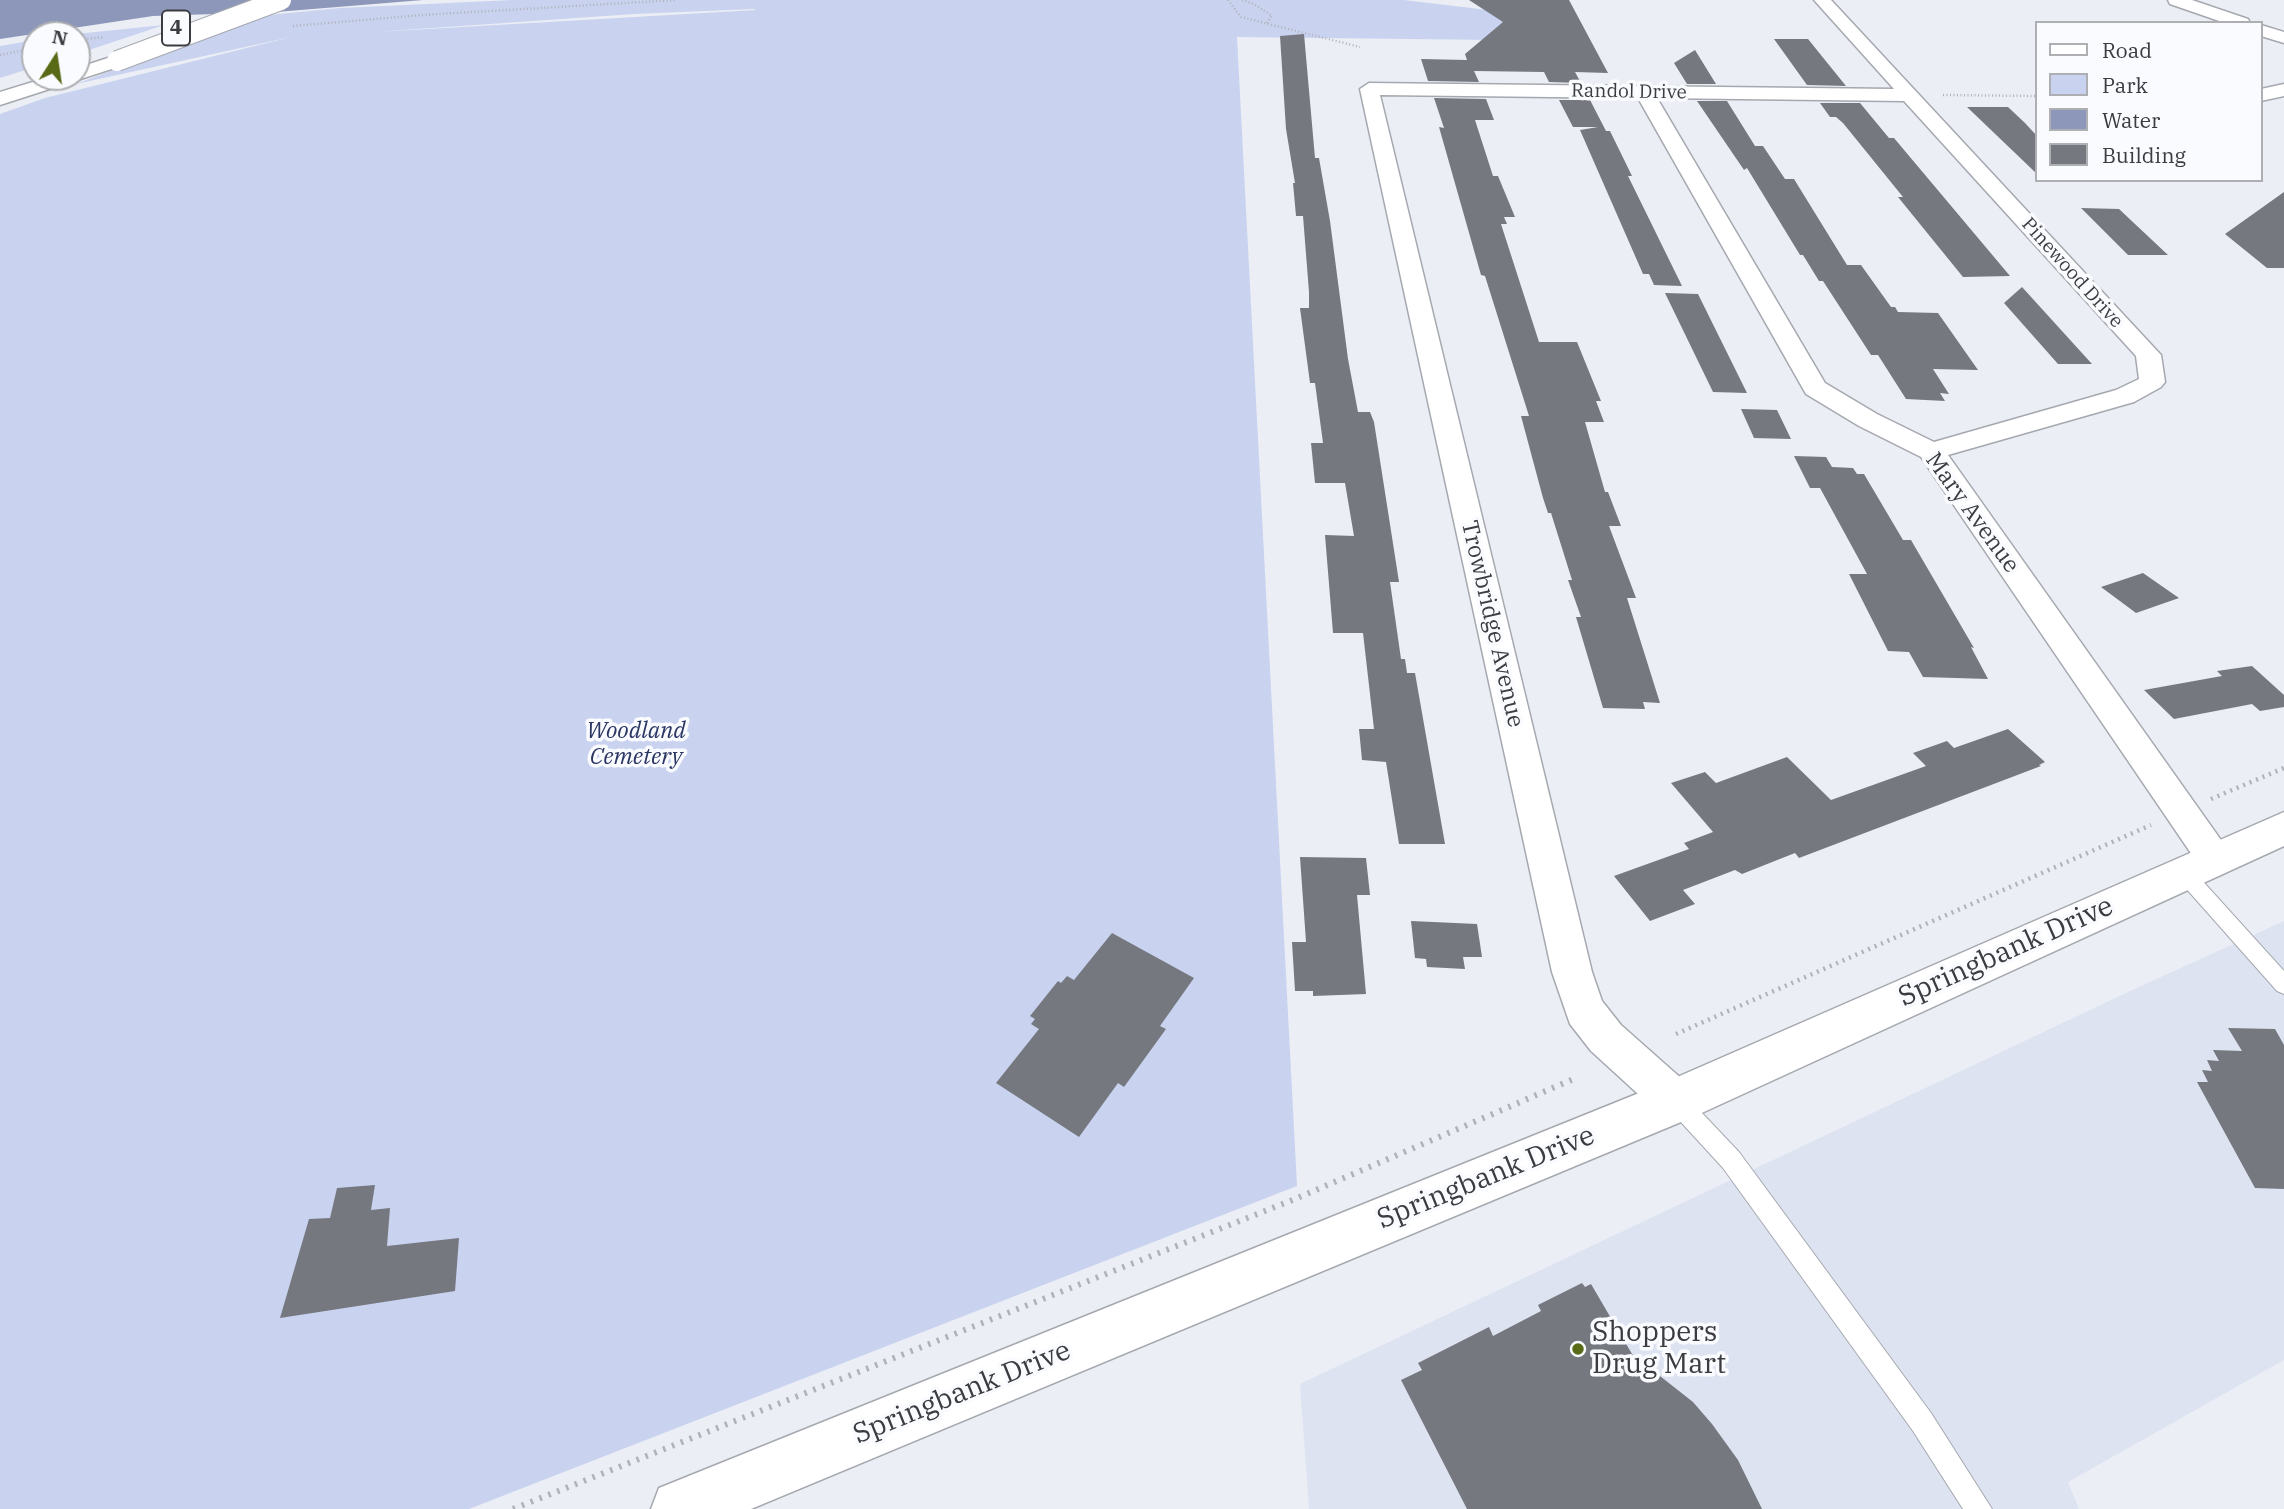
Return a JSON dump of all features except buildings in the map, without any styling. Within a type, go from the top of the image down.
[{"type":"main road","name":"4","points":[[91,61],[109,58],[250,0]]},
{"type":"main road","points":[[91,68],[109,58],[281,0]]},
{"type":"main road","points":[[0,89],[21,82]]},
{"type":"main road","points":[[0,99],[26,91]]},
{"type":"main road","name":"Springbank Drive","points":[[680,1509],[1676,1101],[2198,864],[2284,828]]},
{"type":"street","name":"Pinewood Drive","points":[[1822,0],[2148,355],[2152,382],[2125,396],[1931,451]]},
{"type":"street","points":[[2176,0],[2236,21]]},
{"type":"street","points":[[2263,31],[2284,38]]},
{"type":"street","name":"Randol Drive","points":[[1373,110],[1369,89],[1911,95]]},
{"type":"street","points":[[2263,95],[2284,90]]},
{"type":"street","name":"Mary Avenue","points":[[1644,92],[1815,388],[1868,420],[1931,451],[2182,811],[2198,864]]},
{"type":"street","name":"Trowbridge Avenue","points":[[1373,110],[1572,972],[1586,1011],[1606,1038],[1676,1101]]},
{"type":"lane","points":[[2198,864],[2284,985]]},
{"type":"lane","points":[[1676,1101],[1731,1160],[1961,1480],[1979,1509]]},
{"type":"path","points":[[284,27],[422,15],[676,0]]},
{"type":"path","points":[[1228,0],[1241,17],[1360,47]]},
{"type":"path","points":[[1242,0],[1254,4],[1272,16],[1266,24]]},
{"type":"path","points":[[0,55],[21,51]]},
{"type":"path","points":[[1911,95],[2036,96]]},
{"type":"path","points":[[1676,1034],[2284,768]]},
{"type":"path","points":[[513,1509],[1294,1199],[1576,1077]]},
{"type":"shaded area","points":[[2284,921],[2284,1360],[2068,1482],[2079,1509],[1309,1509],[1300,1384],[2128,992]]},
{"type":"green space","name":"Woodland Cemetery","points":[[513,0],[1404,0],[1488,10],[1512,25],[1496,40],[1237,37],[1297,1186],[469,1509],[0,1509],[0,114],[45,98],[73,91],[91,91],[91,87],[291,37],[91,81],[91,78],[259,16],[340,8]],"holes":[[[756,10],[375,32],[634,14]]]},
{"type":"green space","points":[[164,25],[91,49],[91,32]]},
{"type":"green space","points":[[21,42],[21,71],[0,78],[0,46]]},
{"type":"water","points":[[0,0],[423,0],[276,12],[153,16],[91,25],[91,21],[21,21],[21,36],[0,39]]},
{"type":"place","name":"Shoppers Drug Mart","points":[[1578,1349]]}]
